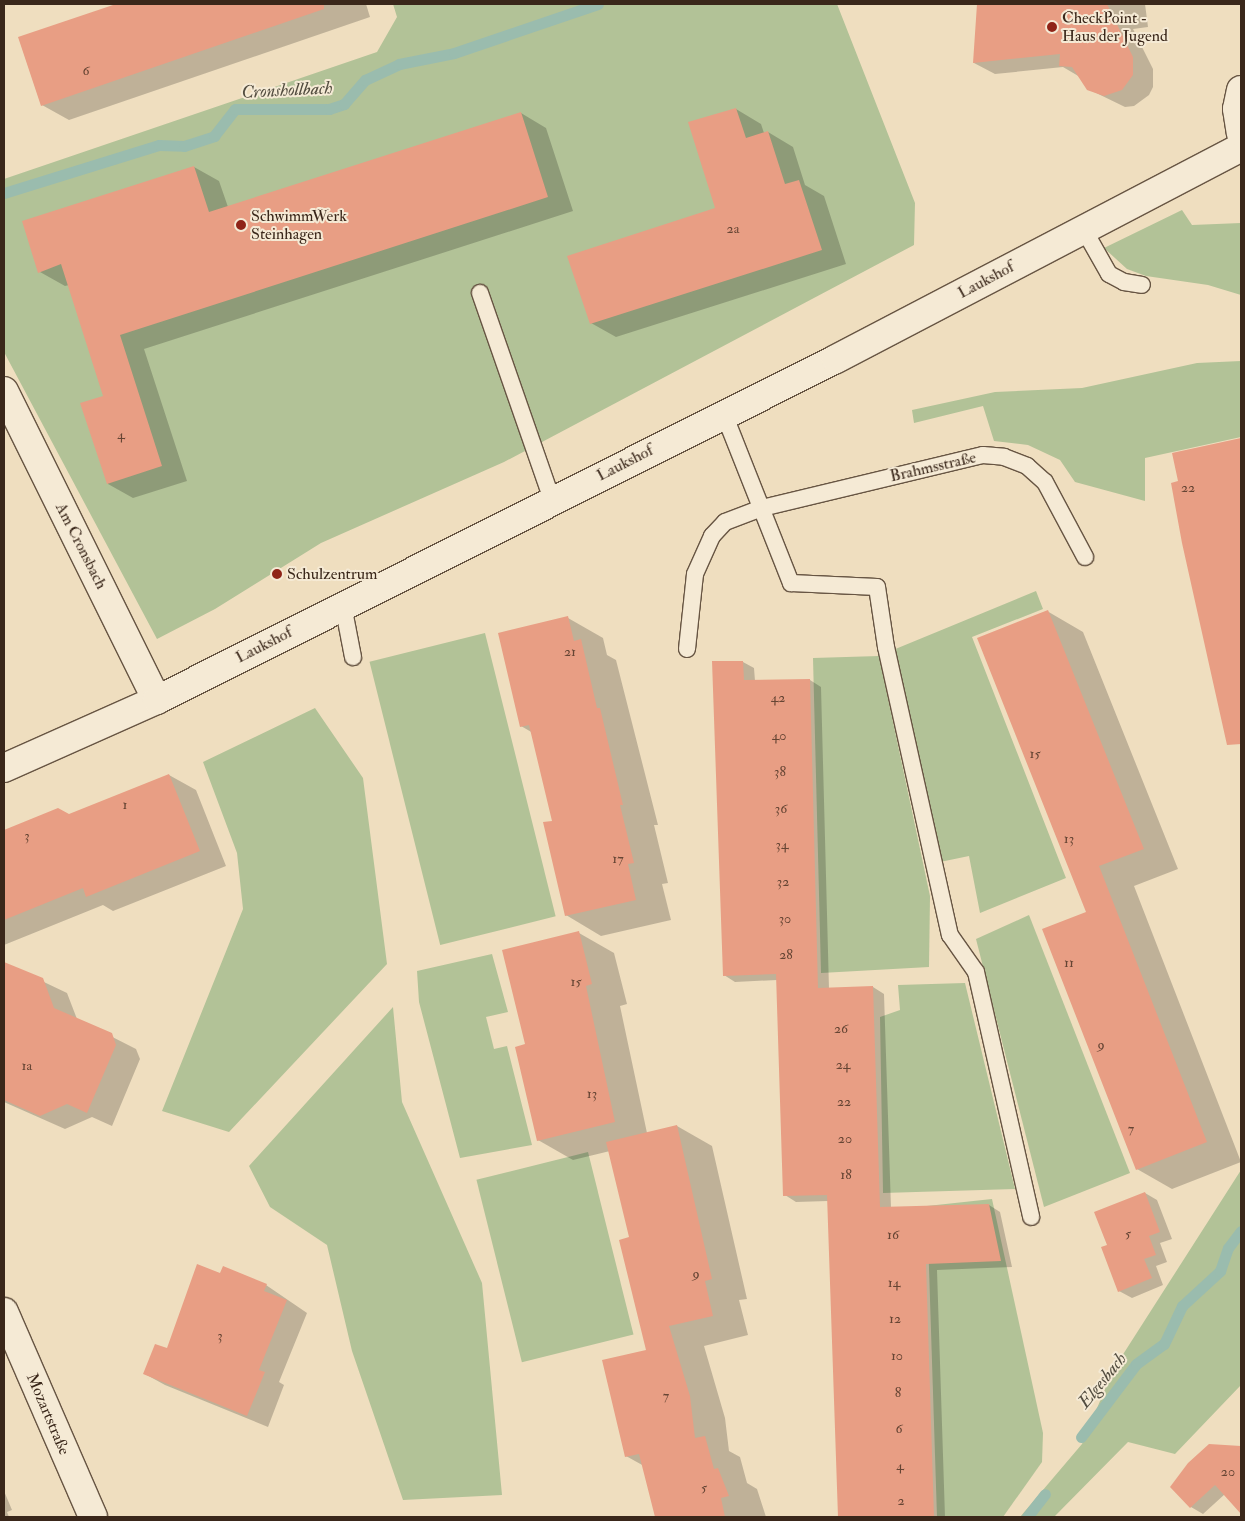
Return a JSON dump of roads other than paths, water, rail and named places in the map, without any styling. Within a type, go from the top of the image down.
[{"type":"street","points":[[1241,90],[1237,109],[1241,133]]},
{"type":"street","name":"Laukshof","points":[[4,768],[157,700],[724,414],[1241,147]]},
{"type":"street","name":"Am Cronsbach","points":[[4,391],[157,700]]},
{"type":"street","name":"Mozartstraße","points":[[4,1312],[93,1517]]},
{"type":"lane","points":[[1083,228],[1109,274],[1124,282],[1142,285]]},
{"type":"lane","points":[[480,293],[552,500]]},
{"type":"lane","points":[[724,414],[791,583],[877,587],[886,647],[950,935],[976,972],[1031,1217]]},
{"type":"lane","name":"Brahmsstraße","points":[[687,648],[690,598],[703,552],[725,522],[762,508],[983,455],[1004,457],[1027,466],[1045,482],[1085,557]]},
{"type":"lane","points":[[343,605],[353,656]]},
{"type":"waterway","name":"Cronshollbach","points":[[4,193],[159,145],[184,146],[214,136],[235,109],[329,109],[344,104],[365,80],[399,64],[454,53],[598,4]]},
{"type":"waterway","name":"Elgesbach","points":[[1081,1437],[1136,1364],[1164,1344],[1182,1306],[1220,1271],[1228,1248],[1241,1231]]},
{"type":"waterway","name":"Elgesbach","points":[[1027,1517],[1045,1494]]},
{"type":"place","name":"CheckPoint - Haus der Jugend","points":[[1052,27]]},
{"type":"place","name":"SchwimmWerk Steinhagen","points":[[241,225]]},
{"type":"place","name":"Schulzentrum","points":[[277,574]]}]
